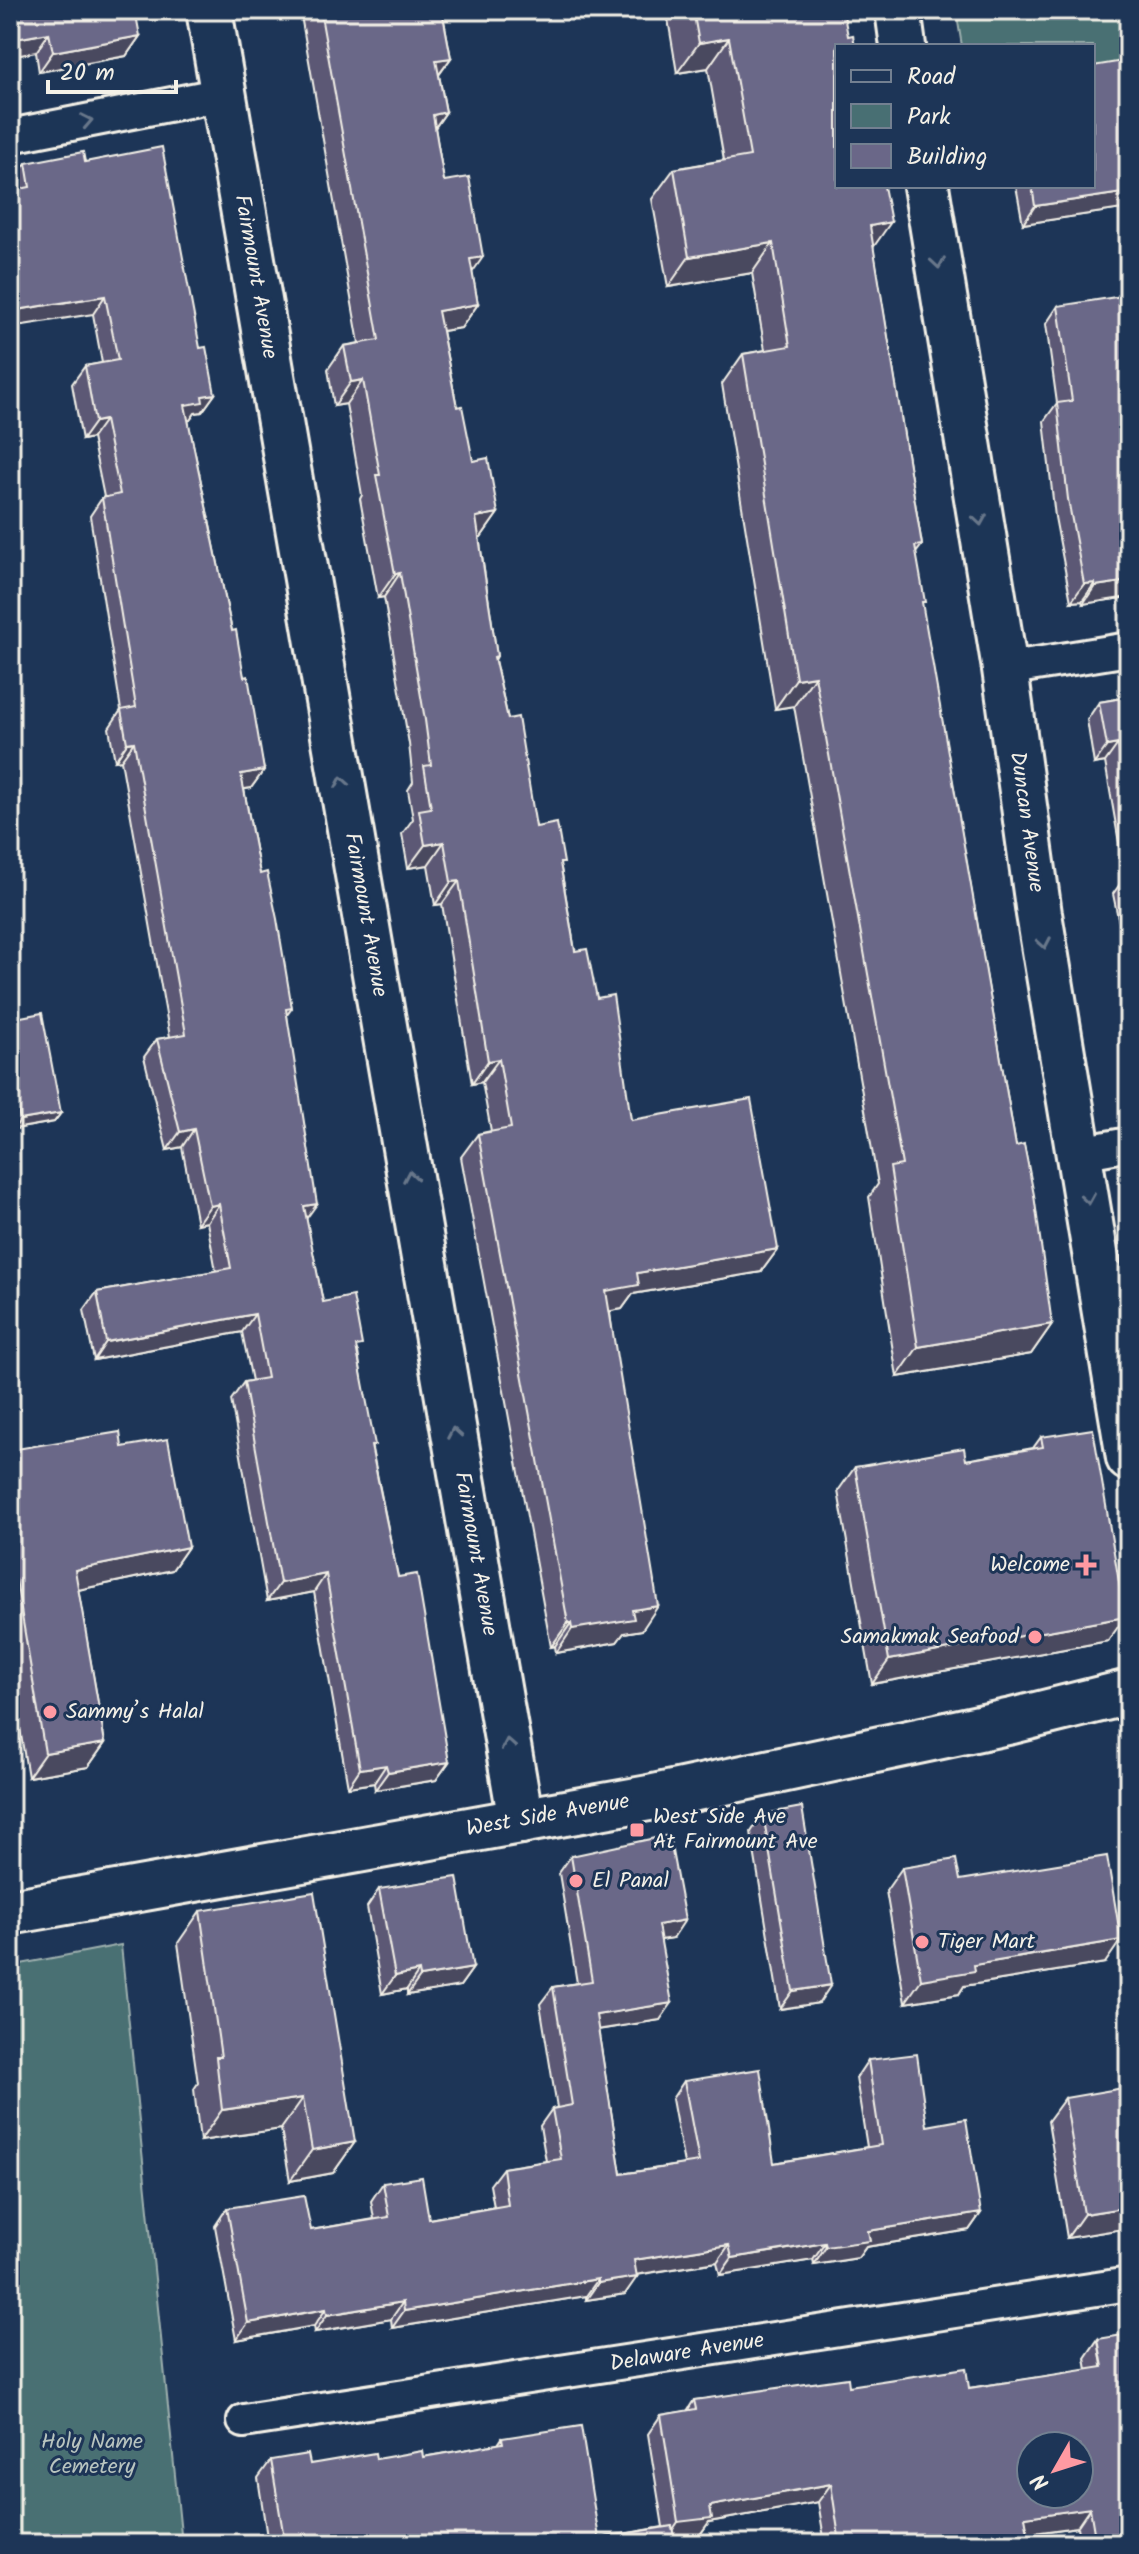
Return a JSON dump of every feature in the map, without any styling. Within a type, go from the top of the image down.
[{"type":"street","name":"Fairmount Avenue","points":[[209,10],[521,1821]]},
{"type":"street","points":[[898,10],[903,44]]},
{"type":"street","points":[[10,136],[223,94]]},
{"type":"street","name":"Duncan Avenue","points":[[926,188],[1005,669],[1039,914],[1129,1458]]},
{"type":"street","points":[[1005,669],[1129,649]]},
{"type":"street","points":[[1080,1153],[1129,1144]]},
{"type":"street","name":"West Side Avenue","points":[[10,1912],[649,1798],[1012,1721],[1129,1692]]},
{"type":"street","name":"Delaware Avenue","points":[[244,2421],[1129,2284]]},
{"type":"green space","points":[[956,10],[1129,10],[1129,67],[1095,74],[1095,44],[962,44]]},
{"type":"green space","name":"Holy Name Cemetery","points":[[121,1945],[182,2544],[10,2544],[10,1966]]},
{"type":"building","points":[[10,10],[135,10],[140,36],[53,52],[49,33],[10,40]]},
{"type":"building","points":[[320,10],[442,10],[451,58],[436,60],[446,112],[433,115],[444,181],[469,177],[483,257],[470,259],[478,304],[438,311],[457,407],[462,406],[473,461],[488,458],[498,513],[476,517],[497,656],[494,657],[508,719],[518,717],[536,827],[557,823],[564,863],[560,863],[575,951],[587,949],[597,998],[613,995],[631,1120],[751,1099],[778,1249],[637,1273],[639,1285],[606,1291],[658,1606],[632,1610],[634,1619],[572,1629],[571,1623],[568,1623],[478,1134],[511,1128],[499,1059],[488,1061],[459,881],[451,882],[444,842],[425,845],[419,810],[431,808],[424,766],[431,765],[425,720],[400,573],[395,574],[376,475],[380,475],[363,380],[351,382],[344,346],[379,340]]},
{"type":"building","points":[[693,10],[843,10],[848,36],[853,35],[855,44],[835,44],[835,188],[884,188],[891,222],[870,226],[922,545],[915,546],[925,602],[922,602],[1016,1146],[1024,1144],[1034,1195],[1052,1324],[918,1347],[890,1167],[902,1165],[815,676],[796,679],[743,354],[790,346],[773,243],[689,257],[674,169],[750,156],[729,38],[699,43]]},
{"type":"building","points":[[1129,60],[1129,192],[1035,206],[1032,188],[1095,188],[1095,66]]},
{"type":"building","points":[[162,147],[200,348],[206,347],[215,394],[202,396],[203,402],[185,405],[232,631],[236,630],[244,677],[248,676],[264,770],[241,774],[260,874],[267,872],[292,1008],[286,1009],[317,1204],[304,1206],[323,1302],[353,1296],[362,1345],[356,1346],[386,1519],[398,1577],[417,1574],[449,1762],[388,1772],[386,1765],[360,1769],[326,1574],[280,1583],[244,1382],[267,1378],[255,1314],[106,1342],[97,1292],[231,1268],[219,1204],[210,1206],[194,1129],[180,1132],[157,1039],[186,1034],[134,742],[127,743],[121,710],[136,707],[102,498],[120,494],[105,420],[95,422],[85,366],[118,360],[105,296],[10,311],[10,191],[30,187],[26,163],[83,152],[85,162]]},
{"type":"building","points":[[1129,295],[1129,581],[1095,586],[1095,583],[1084,584],[1068,499],[1057,403],[1072,401],[1058,306]]},
{"type":"building","points":[[1129,697],[1129,810],[1118,744],[1107,746],[1099,702]]},
{"type":"building","points":[[42,1013],[61,1113],[20,1120],[10,1068],[10,1019]]},
{"type":"building","points":[[1093,1429],[1125,1617],[889,1660],[855,1467],[964,1448],[966,1460],[1043,1447],[1041,1437]]},
{"type":"building","points":[[120,1432],[122,1447],[168,1439],[188,1547],[75,1570],[105,1743],[45,1753],[16,1580],[10,1581],[10,1450]]},
{"type":"building","points":[[802,1807],[831,1985],[793,1991],[763,1814]]},
{"type":"building","points":[[669,1835],[685,1920],[658,1925],[672,2003],[596,2015],[621,2174],[699,2162],[684,2081],[760,2069],[774,2163],[881,2145],[868,2060],[917,2054],[927,2126],[966,2119],[981,2213],[868,2231],[870,2241],[826,2247],[825,2243],[732,2258],[729,2245],[634,2260],[637,2277],[598,2283],[598,2279],[404,2311],[403,2302],[327,2315],[326,2309],[248,2323],[227,2208],[304,2196],[311,2230],[389,2217],[383,2183],[422,2177],[429,2219],[508,2205],[503,2168],[561,2159],[552,2109],[572,2105],[553,1987],[592,1981],[571,1856]]},
{"type":"building","points":[[1107,1856],[1121,1940],[974,1965],[975,1971],[921,1980],[902,1868],[956,1859],[960,1880]]},
{"type":"building","points":[[457,1877],[473,1968],[420,1977],[419,1971],[395,1976],[379,1889]]},
{"type":"building","points":[[314,1892],[355,2142],[312,2150],[303,2098],[222,2110],[216,2057],[221,2057],[200,1911]]},
{"type":"building","points":[[1129,2087],[1129,2207],[1084,2214],[1065,2098]]},
{"type":"building","points":[[1129,2334],[1129,2544],[1096,2544],[1090,2510],[1095,2510],[1095,2430],[1015,2430],[1015,2510],[1076,2510],[1025,2517],[1030,2544],[840,2544],[831,2484],[710,2506],[712,2518],[678,2522],[661,2415],[696,2409],[694,2400],[848,2378],[849,2386],[966,2368],[969,2388],[1103,2367],[1098,2339]]},
{"type":"building","points":[[581,2426],[599,2538],[672,2526],[675,2544],[285,2544],[271,2460],[308,2454],[310,2464],[375,2453],[376,2459],[422,2451],[423,2457],[503,2443],[502,2438]]},
{"type":"place","name":"Welcome","points":[[1086,1565]]},
{"type":"place","name":"Samakmak Seafood","points":[[1035,1637]]},
{"type":"place","name":"Sammy’s Halal","points":[[50,1712]]},
{"type":"place","name":"West Side Ave At Fairmount Ave","points":[[637,1830]]},
{"type":"place","name":"El Panal","points":[[576,1881]]},
{"type":"place","name":"Tiger Mart","points":[[922,1942]]}]
